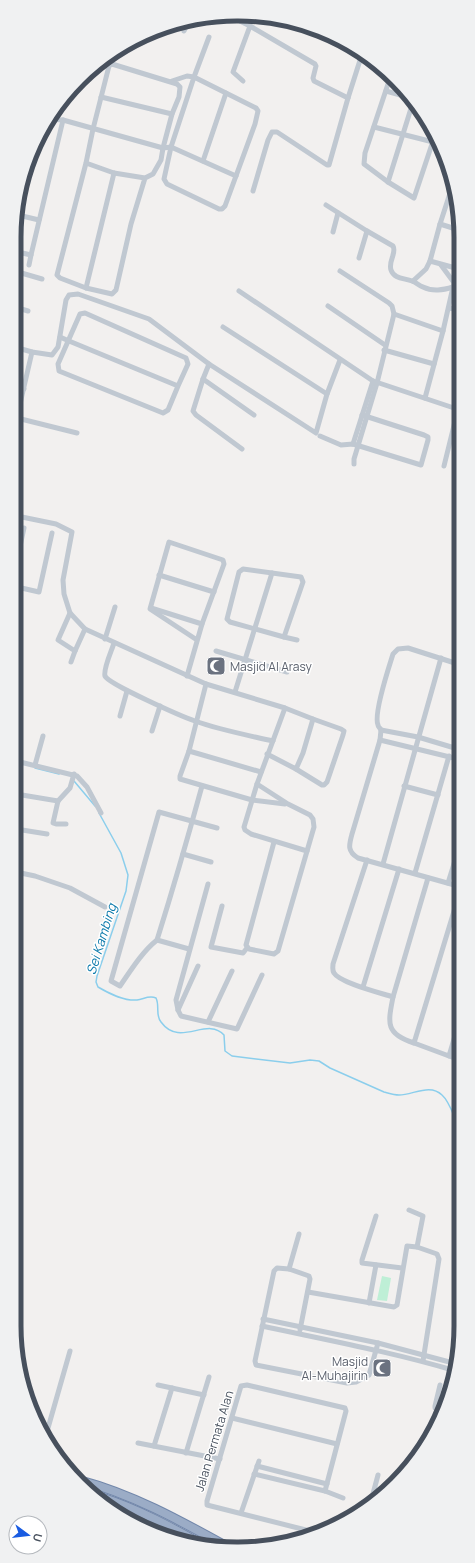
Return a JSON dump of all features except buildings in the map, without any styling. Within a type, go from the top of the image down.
[{"type":"highway","points":[[88,1483],[101,1486],[160,1510],[217,1541]]},
{"type":"highway","points":[[114,1503],[156,1519],[182,1535]]},
{"type":"street","points":[[240,21],[315,64],[314,81],[348,98]]},
{"type":"street","points":[[243,81],[233,72],[250,26]]},
{"type":"street","points":[[184,31],[186,27]]},
{"type":"street","points":[[172,82],[187,76],[194,77],[256,108],[258,111],[225,206],[222,209],[219,209],[167,184],[164,177],[170,146],[194,77],[209,37]]},
{"type":"street","points":[[254,192],[268,140],[272,132],[277,132],[296,146],[329,166],[360,59]]},
{"type":"street","points":[[110,64],[172,82],[177,84],[180,92],[172,114],[161,160],[156,170],[145,178],[131,224],[116,290],[112,294],[86,288],[60,278],[57,275],[86,163],[92,129],[110,64]]},
{"type":"street","points":[[389,82],[365,153],[364,164],[388,182],[414,198],[433,143]]},
{"type":"street","points":[[386,92],[400,95]]},
{"type":"street","points":[[203,161],[226,93]]},
{"type":"street","points":[[101,97],[172,114]]},
{"type":"street","points":[[388,182],[411,108]]},
{"type":"street","points":[[56,119],[63,120],[163,148],[170,146],[236,176]]},
{"type":"street","points":[[29,265],[63,120]]},
{"type":"street","points":[[374,127],[432,142]]},
{"type":"street","points":[[86,163],[114,173],[145,178]]},
{"type":"street","points":[[86,288],[114,173]]},
{"type":"street","points":[[413,282],[426,269],[430,261],[450,193]]},
{"type":"street","points":[[326,205],[367,232],[394,247],[390,267],[394,275],[423,287],[436,290],[445,290],[454,285]]},
{"type":"street","points":[[333,232],[338,213]]},
{"type":"street","points":[[22,216],[39,220]]},
{"type":"street","points":[[440,224],[454,228]]},
{"type":"street","points":[[359,258],[367,232]]},
{"type":"street","points":[[21,253],[31,255]]},
{"type":"street","points":[[430,261],[454,268]]},
{"type":"street","points":[[425,398],[454,285],[441,265]]},
{"type":"street","points":[[340,271],[389,303],[392,306],[394,314],[355,445],[354,464]]},
{"type":"street","points":[[21,273],[42,279]]},
{"type":"street","points":[[239,292],[375,382],[454,406]]},
{"type":"street","points":[[21,349],[52,355],[56,350],[60,337],[66,300],[69,295],[78,294],[149,319],[209,364],[316,433],[327,394],[340,360]]},
{"type":"street","points":[[328,306],[385,348],[434,364]]},
{"type":"street","points":[[449,308],[454,309]]},
{"type":"street","points":[[21,309],[28,311]]},
{"type":"street","points":[[85,313],[186,358],[188,364],[178,386],[168,410],[163,413],[59,371],[58,367],[80,314],[85,313]]},
{"type":"street","points":[[394,314],[443,331]]},
{"type":"street","points":[[223,327],[327,394]]},
{"type":"street","points":[[60,337],[178,386]]},
{"type":"street","points":[[21,404],[32,352]]},
{"type":"street","points":[[209,364],[193,411],[194,414],[242,449]]},
{"type":"street","points":[[203,379],[254,415]]},
{"type":"street","points":[[320,436],[341,445],[355,445],[420,465],[421,464],[428,440],[425,436],[364,416]]},
{"type":"street","points":[[21,419],[77,433]]},
{"type":"street","points":[[444,466],[454,424]]},
{"type":"street","points":[[21,517],[56,524],[72,532],[63,580],[64,594],[70,613],[86,630],[206,684],[285,708],[344,731],[327,782],[324,785],[267,754]]},
{"type":"street","points":[[21,542],[24,528]]},
{"type":"street","points":[[21,588],[39,592],[52,533]]},
{"type":"street","points":[[150,608],[168,543],[171,542],[223,560],[224,564],[202,624],[187,676]]},
{"type":"street","points":[[284,637],[303,582],[302,579],[298,576],[246,569],[239,572],[226,619],[230,622],[284,637],[297,640]]},
{"type":"street","points":[[234,692],[272,573]]},
{"type":"street","points":[[159,575],[214,592]]},
{"type":"street","points":[[105,639],[115,607]]},
{"type":"street","points":[[150,608],[202,624]]},
{"type":"street","points":[[150,608],[150,610],[197,640]]},
{"type":"street","points":[[70,613],[58,640],[75,651]]},
{"type":"street","points":[[71,662],[86,630]]},
{"type":"street","points":[[114,643],[105,671],[105,676],[108,680],[127,691],[196,721],[273,741]]},
{"type":"street","points":[[454,663],[402,648],[398,649],[393,654],[379,706],[378,725],[381,730],[380,740],[349,845],[349,848],[353,854],[358,858],[454,885]]},
{"type":"street","points":[[216,650],[287,672]]},
{"type":"street","points":[[383,864],[441,658]]},
{"type":"street","points":[[206,684],[196,721],[190,752],[180,779],[252,800],[288,804]]},
{"type":"street","points":[[120,716],[127,691]]},
{"type":"street","points":[[152,731],[160,706]]},
{"type":"street","points":[[285,708],[267,754],[244,827],[249,834],[307,851]]},
{"type":"street","points":[[296,769],[303,753],[313,719]]},
{"type":"street","points":[[381,730],[454,746]]},
{"type":"street","points":[[35,765],[43,736]]},
{"type":"street","points":[[380,740],[454,758],[438,795],[415,873]]},
{"type":"street","points":[[190,752],[261,772]]},
{"type":"street","points":[[21,762],[78,776],[84,783],[101,813]]},
{"type":"street","points":[[66,824],[53,823],[58,800],[70,788],[74,776]]},
{"type":"street","points":[[247,948],[272,954],[278,952],[314,827],[314,819],[310,815],[288,804],[257,784]]},
{"type":"street","points":[[202,786],[192,821],[183,854],[157,940],[151,944],[120,986],[111,981],[160,812],[192,821],[217,828]]},
{"type":"street","points":[[404,786],[438,795]]},
{"type":"street","points":[[21,795],[58,800]]},
{"type":"street","points":[[21,830],[47,834]]},
{"type":"street","points":[[222,906],[211,947],[242,954],[247,948],[246,942],[274,842]]},
{"type":"street","points":[[183,854],[211,862]]},
{"type":"street","points":[[367,860],[333,964],[334,974],[347,982],[393,998]]},
{"type":"street","points":[[448,883],[454,864]]},
{"type":"street","points":[[364,987],[399,869]]},
{"type":"street","points":[[21,873],[35,876],[70,888],[105,907]]},
{"type":"street","points":[[428,878],[393,998],[389,1020],[392,1030],[399,1037],[454,1058]]},
{"type":"street","points":[[208,884],[176,1000],[181,1016],[237,1029],[262,975]]},
{"type":"street","points":[[414,1042],[454,911]]},
{"type":"street","points":[[157,940],[189,949]]},
{"type":"street","points":[[178,1010],[198,966]]},
{"type":"street","points":[[208,1022],[232,971]]},
{"type":"street","points":[[449,1056],[454,1038]]},
{"type":"street","points":[[409,1210],[422,1216],[417,1247]]},
{"type":"street","points":[[376,1216],[362,1260],[364,1264],[402,1268]]},
{"type":"street","points":[[289,1269],[299,1234]]},
{"type":"street","points":[[308,1292],[392,1307],[396,1306],[407,1246],[417,1247],[437,1254],[439,1259],[424,1358]]},
{"type":"street","points":[[369,1303],[376,1265]]},
{"type":"street","points":[[299,1334],[308,1292],[309,1276],[289,1269],[277,1268],[274,1271],[263,1319],[255,1361],[258,1367],[347,1383],[356,1382],[369,1375],[378,1343]]},
{"type":"street","points":[[263,1319],[378,1343],[424,1358],[450,1369]]},
{"type":"street","points":[[262,1326],[376,1350],[451,1363]]},
{"type":"street","points":[[48,1429],[70,1351]]},
{"type":"street","points":[[186,1452],[209,1377]]},
{"type":"street","name":"Jalan Permata Alan","points":[[241,1513],[206,1504],[240,1387],[243,1384],[344,1407],[346,1409],[337,1444]]},
{"type":"street","points":[[158,1385],[204,1395]]},
{"type":"street","points":[[438,1408],[435,1407],[440,1385]]},
{"type":"street","points":[[154,1446],[172,1388]]},
{"type":"street","points":[[232,1418],[337,1444],[325,1491]]},
{"type":"street","points":[[138,1443],[220,1459]]},
{"type":"street","points":[[308,1531],[241,1513],[258,1463],[327,1484]]},
{"type":"street","points":[[254,1474],[325,1491],[343,1498]]},
{"type":"street","points":[[373,1494],[378,1475]]},
{"type":"street","points":[[154,1526],[156,1519]]},
{"type":"green space","points":[[382,1276],[391,1278],[387,1301],[377,1300]]},
{"type":"waterway","name":"Sei Kambing","points":[[35,768],[59,774]]},
{"type":"waterway","name":"Sei Kambing","points":[[74,781],[95,806]]},
{"type":"waterway","name":"Sei Kambing","points":[[99,813],[121,853],[128,875],[126,891],[97,976],[96,982],[98,987],[122,998],[132,1000],[151,997],[156,998],[159,1019],[168,1029],[185,1033],[202,1029],[217,1030],[224,1035],[225,1051],[232,1056],[290,1063],[310,1060],[319,1061],[330,1068],[384,1092],[395,1095],[404,1095],[421,1090],[432,1090],[442,1095],[447,1101],[454,1116]]},
{"type":"place","name":"Masjid Al Arasy","points":[[216,666]]},
{"type":"place","name":"Masjid Al-Muhajirin","points":[[382,1368]]}]
